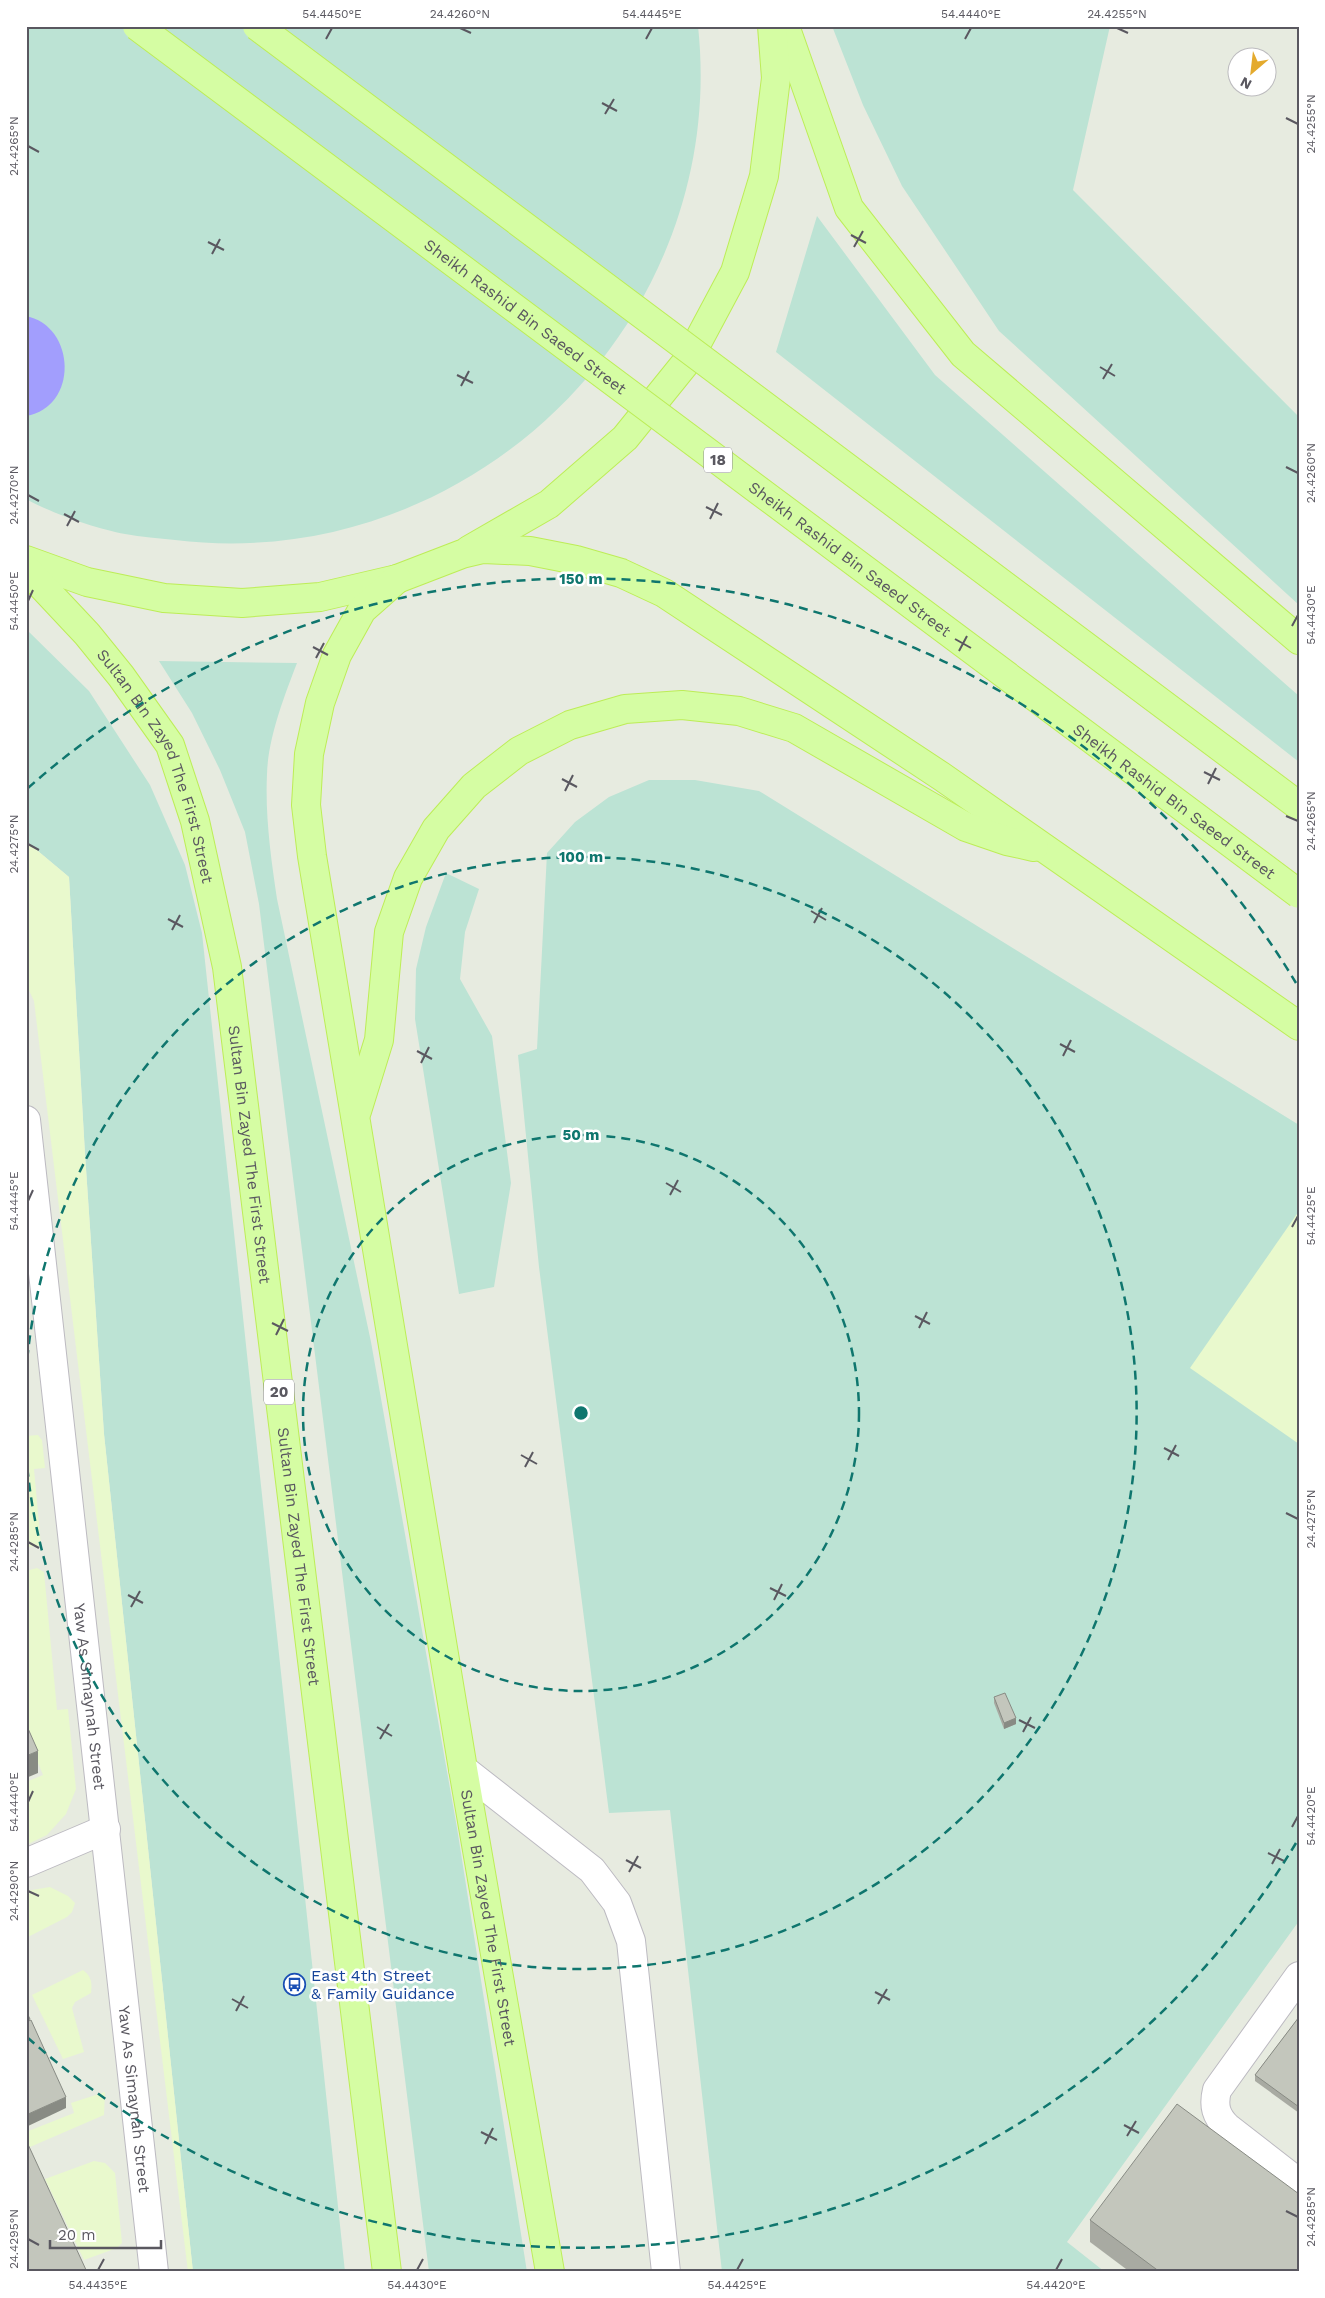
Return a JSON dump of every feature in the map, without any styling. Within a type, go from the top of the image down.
[{"type":"main road","name":"Sheikh Rashid Bin Saeed Street","points":[[137,26],[1299,894]]},
{"type":"main road","points":[[256,26],[1299,806]]},
{"type":"main road","points":[[462,554],[556,498],[626,438],[688,360],[735,272],[764,176],[776,78],[772,26]]},
{"type":"main road","points":[[785,26],[849,208],[963,354],[1299,640]]},
{"type":"main road","points":[[26,560],[87,582],[164,598],[242,604],[320,597],[397,579],[462,554],[483,549],[530,551],[576,560],[621,573],[664,592],[941,776],[1299,1026]]},
{"type":"main road","name":"Sultan Bin Zayed The First Street","points":[[26,569],[87,634],[122,676],[170,745],[195,821],[227,967],[387,2272]]},
{"type":"main road","name":"Sultan Bin Zayed The First Street","points":[[397,579],[362,610],[337,655],[320,703],[309,754],[306,805],[312,856],[463,1769],[550,2272]]},
{"type":"main road","points":[[356,1115],[379,1040],[389,932],[408,878],[436,829],[474,786],[519,751],[570,725],[625,710],[682,705],[739,712],[794,728],[966,826],[1007,841],[1046,849]]},
{"type":"street","name":"Yaw As Simaynah Street","points":[[26,1120],[35,1272],[106,1829],[154,2272]]},
{"type":"street","points":[[463,1769],[592,1870],[617,1903],[625,1921],[631,1941],[666,2272]]},
{"type":"street","points":[[26,1863],[106,1829]]},
{"type":"street","points":[[1299,1976],[1217,2090],[1214,2100],[1215,2110],[1220,2120],[1299,2183]]},
{"type":"shaded area","points":[[26,26],[698,26],[697,135],[671,236],[624,328],[559,408],[479,471],[386,516],[283,540],[175,540],[131,535],[74,520],[26,499]]},
{"type":"shaded area","points":[[832,26],[1110,26],[1073,190],[1299,417],[1299,605],[999,331],[902,186],[863,105]]},
{"type":"shaded area","points":[[817,216],[935,375],[1299,696],[1299,762],[776,352]]},
{"type":"shaded area","points":[[26,316],[43,323],[55,335],[62,350],[65,366],[62,383],[55,398],[43,410],[26,416]]},
{"type":"shaded area","points":[[26,629],[89,691],[150,785],[185,865],[202,933],[345,2272],[193,2272],[104,1434],[69,877],[26,841]]},
{"type":"shaded area","points":[[159,661],[297,663],[278,718],[268,760],[268,821],[277,899],[371,1342],[457,1828],[527,2272],[429,2272],[259,904],[245,832],[220,770],[192,713]]},
{"type":"shaded area","points":[[649,780],[695,780],[759,791],[1299,1125],[1299,1921],[1067,2242],[1105,2272],[722,2272],[670,1810],[609,1813],[539,1267],[518,1055],[537,1049],[547,853],[575,822],[609,797]]},
{"type":"shaded area","points":[[446,873],[479,889],[465,932],[460,979],[492,1036],[511,1183],[494,1287],[459,1294],[415,1019],[416,969],[426,927]]},
{"type":"sand","points":[[26,841],[69,877],[104,1434],[193,2272],[188,2272],[34,1001],[26,984]]},
{"type":"sand","points":[[1299,1211],[1299,1444],[1190,1368]]},
{"type":"sand","points":[[38,1435],[42,1440],[45,1468],[34,1469],[41,1546],[27,1547],[26,1436]]},
{"type":"sand","points":[[37,1568],[44,1572],[57,1710],[68,1709],[76,1789],[66,1814],[47,1835],[26,1844],[26,1782],[43,1775],[26,1734],[26,1571]]},
{"type":"sand","points":[[50,1887],[68,1896],[75,1903],[72,1912],[67,1917],[26,1938],[26,1891]]},
{"type":"sand","points":[[83,1970],[91,1980],[91,1993],[75,2002],[72,2008],[84,2052],[63,2059],[32,1995]]},
{"type":"sand","points":[[105,2092],[104,2115],[30,2147],[26,2141],[26,2132],[74,2113],[71,2103]]},
{"type":"sand","points":[[94,2161],[105,2163],[115,2173],[122,2243],[117,2248],[84,2260],[45,2179]]},
{"type":"building","points":[[1005,1693],[1016,1718],[1004,1723],[994,1697]]},
{"type":"building","points":[[26,1724],[38,1751],[26,1756]]},
{"type":"building","points":[[26,2011],[30,2019],[26,2021]]},
{"type":"building","points":[[1299,2017],[1299,2107],[1255,2075]]},
{"type":"building","points":[[31,2020],[66,2097],[26,2115],[26,2022]]},
{"type":"building","points":[[1177,2104],[1299,2194],[1299,2272],[1160,2272],[1090,2220]]},
{"type":"building","points":[[26,2140],[87,2272],[26,2272]]},
{"type":"place","name":"East 4th Street & Family Guidance","points":[[295,1984]]}]
